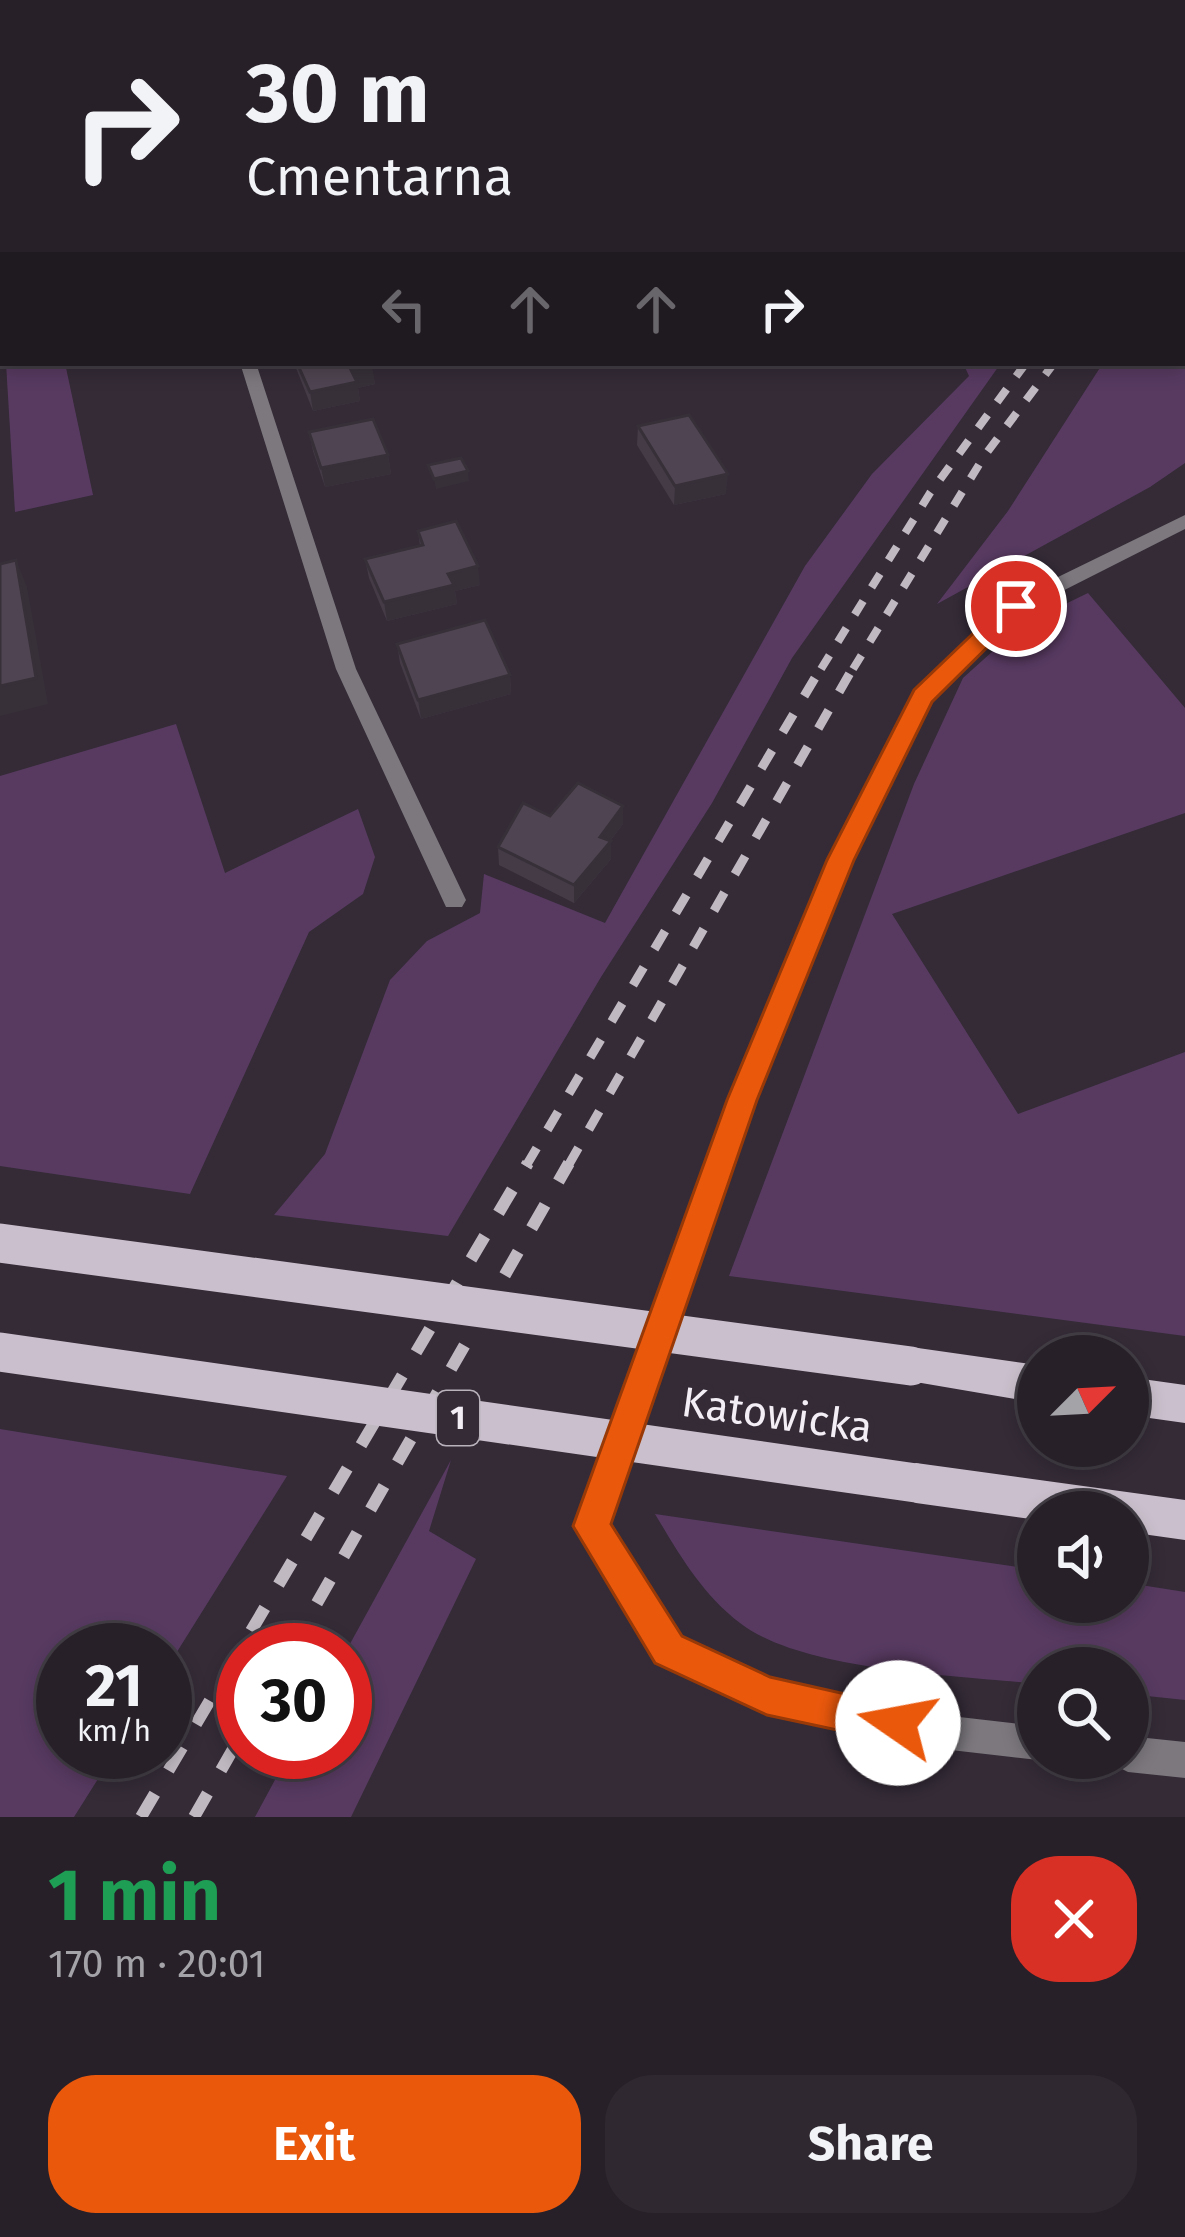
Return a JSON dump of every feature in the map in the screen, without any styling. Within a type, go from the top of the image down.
[{"type":"main road","name":"Katowicka","points":[[0,1244],[1017,1381]]},
{"type":"main road","name":"Katowicka","points":[[0,1352],[1185,1520]]},
{"type":"main road","points":[[1149,1399],[1185,1404]]},
{"type":"street","points":[[249,366],[346,669],[454,900]]},
{"type":"street","points":[[1017,1741],[942,1732],[767,1696],[668,1650],[591,1526],[742,1100],[840,860],[922,697],[1016,606],[1185,521]]},
{"type":"street","points":[[1149,1756],[1185,1760]]},
{"type":"shaded area","points":[[6,366],[66,366],[93,495],[15,512]]},
{"type":"shaded area","points":[[964,366],[999,366],[792,658],[712,803],[601,977],[448,1236],[274,1215],[325,1154],[390,980],[427,941],[480,913],[484,874],[605,923],[805,566],[872,474],[969,376]]},
{"type":"shaded area","points":[[1101,366],[1185,366],[1185,463],[937,604],[1008,511]]},
{"type":"shaded area","points":[[1088,593],[1185,708],[1185,813],[892,914],[1018,1114],[1185,1052],[1185,1336],[729,1276],[914,784],[963,678],[1022,625]]},
{"type":"shaded area","points":[[176,724],[225,873],[358,809],[375,857],[363,894],[309,932],[190,1194],[0,1166],[0,776]]},
{"type":"shaded area","points":[[0,1429],[287,1476],[192,1628],[192,1623],[36,1623],[36,1779],[98,1779],[74,1817],[0,1817]]},
{"type":"shaded area","points":[[451,1460],[429,1531],[476,1559],[372,1774],[372,1623],[361,1623]]},
{"type":"shaded area","points":[[655,1514],[1017,1567],[1017,1623],[1149,1623],[1149,1586],[1185,1592],[1185,1700],[1149,1696],[1149,1647],[1017,1647],[1017,1682],[883,1669],[802,1652],[740,1623],[692,1573]]},
{"type":"shaded area","points":[[275,1779],[369,1779],[351,1817],[255,1817]]},
{"type":"building","points":[[298,366],[368,366],[351,370],[357,382],[310,392]]},
{"type":"building","points":[[689,415],[728,474],[675,486],[638,426]]},
{"type":"building","points":[[373,419],[388,455],[321,468],[309,432]]},
{"type":"building","points":[[461,458],[468,471],[434,479],[428,465]]},
{"type":"building","points":[[456,521],[478,566],[448,574],[454,585],[384,602],[365,559],[423,545],[418,531]]},
{"type":"building","points":[[16,560],[36,678],[0,686],[0,564]]},
{"type":"building","points":[[485,620],[510,675],[418,700],[397,644]]},
{"type":"building","points":[[578,783],[623,806],[600,837],[611,841],[574,885],[498,847],[523,803],[550,816]]},
{"type":"railway","points":[[821,669],[930,493],[1024,366]]},
{"type":"railway","points":[[853,669],[985,455],[1052,366]]},
{"type":"railway","points":[[526,1166],[822,666]]},
{"type":"railway","points":[[568,1166],[854,666]]},
{"type":"railway","points":[[141,1817],[528,1163]]},
{"type":"railway","points":[[305,1623],[569,1163]]},
{"type":"railway","points":[[194,1817],[216,1779]]},
{"type":"route","points":[[898,1723],[767,1696],[668,1650],[591,1526],[742,1100],[840,860],[922,697],[1016,606]]}]
